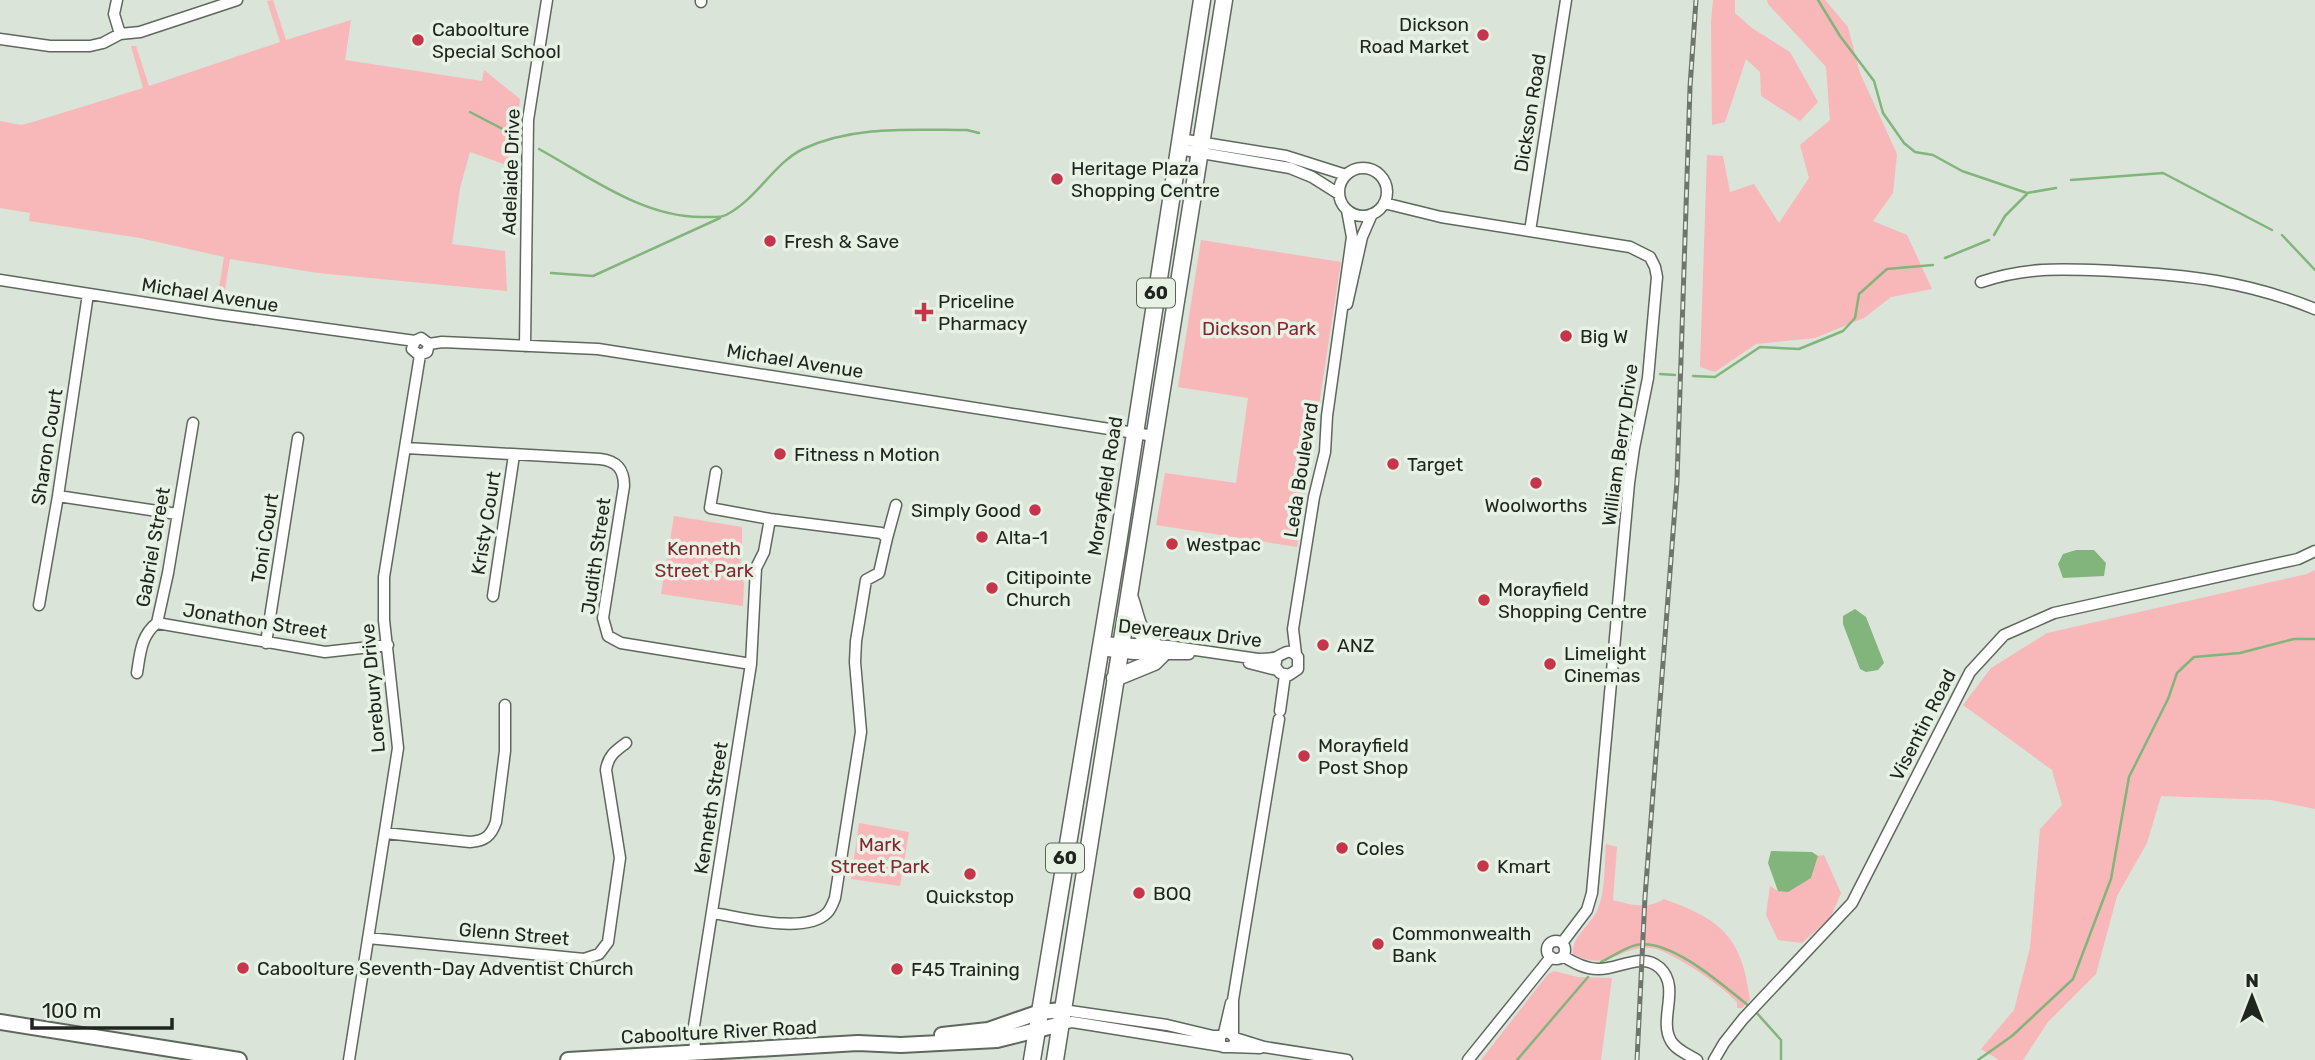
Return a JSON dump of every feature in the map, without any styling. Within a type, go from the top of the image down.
[{"type":"main road","name":"Morayfield Road","points":[[1032,1060],[1135,433],[1202,0]]},
{"type":"main road","name":"60","points":[[1055,1060],[1224,0]]},
{"type":"main road","points":[[1115,678],[1154,662],[1158,650],[1140,632],[1138,618],[1129,596]]},
{"type":"main road","name":"Caboolture River Road","points":[[568,1060],[873,1042],[900,1036],[988,1030],[1040,1012],[1062,1017]]},
{"type":"main road","name":"Caboolture River Road","points":[[873,1042],[901,1045],[997,1040],[1037,1030],[1062,1017]]},
{"type":"main road","points":[[0,1022],[239,1060]]},
{"type":"street","points":[[117,0],[114,14],[120,34]]},
{"type":"street","points":[[0,39],[50,47],[90,46],[120,34],[140,32],[237,0]]},
{"type":"street","name":"Adelaide Drive","points":[[525,346],[528,120],[547,0]]},
{"type":"street","name":"Dickson Road","points":[[1530,231],[1566,0]]},
{"type":"street","points":[[1179,144],[1295,158],[1346,175]]},
{"type":"street","points":[[1200,147],[1290,168],[1312,177],[1339,194],[1347,210],[1359,215],[1372,214],[1384,203],[1387,189],[1376,172],[1360,168],[1346,175],[1339,194]]},
{"type":"street","name":"William Berry Drive","points":[[1384,203],[1441,217],[1636,248],[1650,257],[1655,267],[1657,277],[1648,378],[1631,464],[1592,893],[1587,910],[1562,943]]},
{"type":"street","name":"Leda Boulevard","points":[[1296,654],[1293,629],[1314,497],[1325,452],[1327,416],[1352,237],[1347,210]]},
{"type":"street","name":"Leda Boulevard","points":[[1342,316],[1354,281],[1362,237],[1372,214]]},
{"type":"street","points":[[1981,282],[2007,273],[2052,268],[2178,275],[2278,294],[2315,309]]},
{"type":"street","name":"Michael Avenue","points":[[0,280],[295,326],[415,341]]},
{"type":"street","name":"Sharon Court","points":[[39,605],[88,294]]},
{"type":"street","points":[[424,339],[429,344],[428,351],[420,355],[413,351],[412,345],[415,341],[424,339]]},
{"type":"street","name":"Michael Avenue","points":[[429,344],[442,342],[598,349],[1154,436]]},
{"type":"street","name":"Lorebury Drive","points":[[349,1060],[398,748],[384,620],[384,577],[420,355]]},
{"type":"street","name":"Gabriel Street","points":[[137,673],[143,640],[150,628],[157,623],[193,423]]},
{"type":"street","name":"Toni Court","points":[[266,643],[298,438]]},
{"type":"street","name":"Judith Street","points":[[406,448],[609,460],[617,464],[622,471],[624,485],[603,618],[608,636],[621,643],[751,664]]},
{"type":"street","name":"Kristy Court","points":[[493,596],[514,455]]},
{"type":"street","points":[[716,472],[710,508],[770,519],[881,533],[887,538]]},
{"type":"street","points":[[58,496],[177,514]]},
{"type":"street","points":[[713,913],[789,923],[814,920],[826,915],[832,907],[861,732],[855,662],[856,641],[866,580],[879,573],[897,505]]},
{"type":"street","name":"Kenneth Street","points":[[695,1052],[694,1026],[751,664],[756,568],[764,552],[770,519]]},
{"type":"street","name":"Visentin Road","points":[[1714,1060],[1743,1019],[1852,903],[1970,672],[2004,635],[2054,612],[2298,559],[2315,551]]},
{"type":"street","name":"Jonathon Street","points":[[157,623],[324,652],[388,645]]},
{"type":"street","name":"Leda Boulevard","points":[[1280,654],[1293,629]]},
{"type":"street","name":"Devereaux Drive","points":[[1100,646],[1258,659],[1280,654]]},
{"type":"street","name":"Devereaux Drive","points":[[1158,650],[1197,655],[1281,673]]},
{"type":"street","points":[[1227,1039],[1229,1005],[1233,1000],[1279,715],[1281,673],[1275,663],[1280,654],[1296,654],[1298,669],[1293,674],[1281,673]]},
{"type":"street","points":[[385,834],[470,842],[480,842],[488,838],[496,822],[505,751],[505,705]]},
{"type":"street","name":"Glenn Street","points":[[368,938],[584,959],[599,954],[608,942],[620,858],[606,770],[607,760],[626,743]]},
{"type":"street","points":[[1557,941],[1562,943],[1565,948],[1563,956],[1558,959],[1550,957],[1547,950],[1549,944],[1557,941]]},
{"type":"street","points":[[1563,956],[1577,964],[1596,969],[1641,961],[1658,966],[1669,985],[1669,1038],[1675,1046],[1697,1060]]},
{"type":"street","points":[[1468,1060],[1550,957]]},
{"type":"street","points":[[1062,1017],[1167,1025],[1264,1047],[1347,1060]]},
{"type":"green space","points":[[273,0],[286,40],[351,20],[345,60],[482,81],[484,70],[520,99],[512,167],[470,152],[460,188],[452,244],[505,251],[507,291],[318,273],[230,259],[223,301],[217,300],[224,257],[140,238],[29,221],[30,213],[0,208],[0,121],[21,125],[143,88],[131,46],[136,46],[149,86],[280,42],[267,1]]},
{"type":"green space","points":[[1713,0],[1735,0],[1735,13],[1752,28],[1790,52],[1818,102],[1800,121],[1761,96],[1760,72],[1746,59],[1725,122],[1712,125]]},
{"type":"green space","points":[[1767,0],[1825,0],[1848,27],[1860,73],[1897,154],[1893,193],[1873,221],[1907,235],[1932,289],[1891,297],[1864,318],[1815,338],[1756,344],[1715,372],[1700,367],[1707,155],[1723,156],[1730,192],[1754,184],[1779,223],[1809,178],[1800,145],[1830,120],[1826,67]]},
{"type":"green space","name":"Dickson Park","points":[[1201,240],[1341,262],[1297,547],[1156,525],[1165,473],[1236,483],[1248,398],[1178,387]]},
{"type":"green space","name":"Kenneth Street Park","points":[[674,516],[742,527],[742,556],[738,571],[744,583],[743,606],[661,594]]},
{"type":"green space","points":[[2315,570],[2315,809],[2271,800],[2161,796],[2147,843],[2117,896],[2096,974],[2048,1022],[2023,1060],[1999,1060],[1981,1049],[2014,1010],[2030,948],[2040,829],[2062,805],[2052,770],[1963,705],[1991,668],[2047,633]]},
{"type":"green space","name":"Mark Street Park","points":[[859,823],[909,832],[900,886],[851,879]]},
{"type":"green space","points":[[1606,844],[1617,847],[1613,900],[1645,905],[1664,899],[1701,915],[1726,934],[1735,946],[1746,978],[1750,1000],[1742,1008],[1737,1008],[1737,1002],[1709,979],[1660,950],[1640,948],[1596,961],[1573,954],[1575,942],[1600,904]]},
{"type":"green space","points":[[1824,855],[1841,893],[1830,918],[1802,943],[1778,940],[1766,915],[1770,886],[1778,891],[1811,878],[1818,856]]},
{"type":"green space","points":[[1554,971],[1578,977],[1612,978],[1601,1060],[1481,1060],[1548,974]]},
{"type":"shaded area","points":[[2076,550],[2094,550],[2106,563],[2104,576],[2063,578],[2058,564],[2063,554]]},
{"type":"shaded area","points":[[1855,609],[1866,617],[1884,663],[1878,670],[1866,672],[1860,669],[1843,624],[1843,616]]},
{"type":"shaded area","points":[[1771,851],[1812,852],[1818,856],[1811,878],[1788,892],[1778,891],[1768,863]]},
{"type":"waterway","points":[[1818,0],[1840,36],[1874,81],[1883,113],[1904,143],[1915,152],[1933,155],[1962,171],[2027,193],[2056,188]]},
{"type":"waterway","points":[[470,112],[520,138]]},
{"type":"waterway","points":[[539,149],[640,204],[683,216],[721,217],[747,200],[793,155],[822,141],[863,132],[967,130],[979,133]]},
{"type":"waterway","points":[[2071,180],[2163,173],[2272,230]]},
{"type":"waterway","points":[[1994,235],[2005,216],[2027,194]]},
{"type":"waterway","points":[[551,273],[593,276],[720,218]]},
{"type":"waterway","points":[[2282,235],[2315,270]]},
{"type":"waterway","points":[[1945,258],[1989,240]]},
{"type":"waterway","points":[[1693,376],[1715,377],[1760,347],[1799,349],[1843,331],[1855,318],[1859,294],[1887,269],[1933,265]]},
{"type":"waterway","points":[[1660,374],[1675,375]]},
{"type":"waterway","points":[[1978,1060],[2012,1036],[2073,979],[2111,879],[2129,777],[2168,699],[2177,673],[2194,657],[2240,653],[2294,639],[2315,639]]},
{"type":"waterway","points":[[1601,962],[1636,945],[1665,948],[1712,976],[1750,1007]]},
{"type":"waterway","points":[[1517,1060],[1588,977]]},
{"type":"waterway","points":[[1755,1011],[1781,1040],[1781,1060]]},
{"type":"railway","points":[[1637,1060],[1645,897],[1677,481],[1690,87],[1696,0]]},
{"type":"place","name":"Dickson Road Market","points":[[1483,35]]},
{"type":"place","name":"Caboolture Special School","points":[[418,40]]},
{"type":"place","name":"Heritage Plaza Shopping Centre","points":[[1057,179]]},
{"type":"place","name":"Fresh & Save","points":[[770,241]]},
{"type":"place","name":"Priceline Pharmacy","points":[[924,312]]},
{"type":"place","name":"Big W","points":[[1566,336]]},
{"type":"place","name":"Fitness n Motion","points":[[780,454]]},
{"type":"place","name":"Target","points":[[1393,464]]},
{"type":"place","name":"Woolworths","points":[[1536,483]]},
{"type":"place","name":"Simply Good","points":[[1035,510]]},
{"type":"place","name":"Alta-1","points":[[982,537]]},
{"type":"place","name":"Westpac","points":[[1172,544]]},
{"type":"place","name":"Citipointe Church","points":[[992,588]]},
{"type":"place","name":"Morayfield Shopping Centre","points":[[1484,600]]},
{"type":"place","name":"ANZ","points":[[1323,645]]},
{"type":"place","name":"Limelight Cinemas","points":[[1550,664]]},
{"type":"place","name":"Morayfield Post Shop","points":[[1304,756]]},
{"type":"place","name":"Coles","points":[[1342,848]]},
{"type":"place","name":"Kmart","points":[[1483,866]]},
{"type":"place","name":"Quickstop","points":[[970,874]]},
{"type":"place","name":"BOQ","points":[[1139,893]]},
{"type":"place","name":"Commonwealth Bank","points":[[1378,944]]},
{"type":"place","name":"Caboolture Seventh-Day Adventist Church","points":[[243,968]]},
{"type":"place","name":"F45 Training","points":[[897,969]]}]
